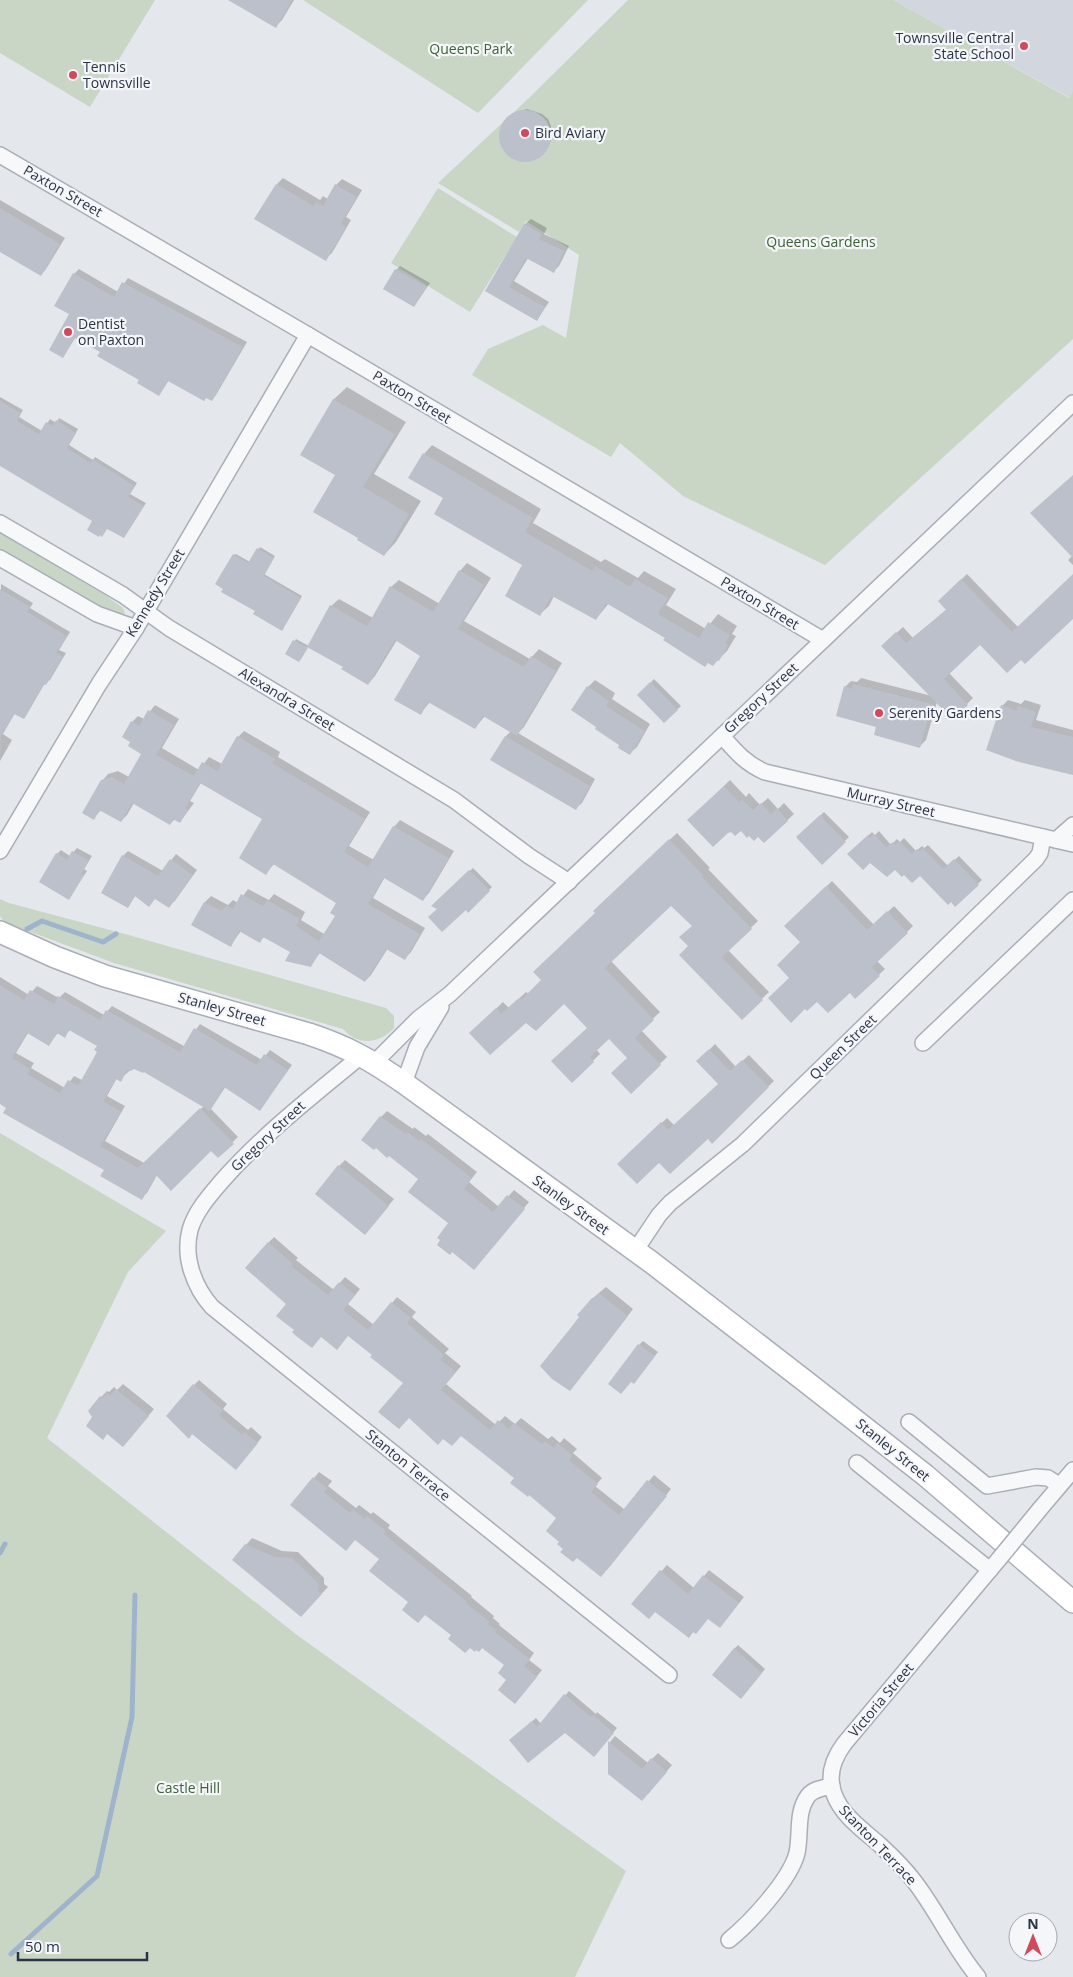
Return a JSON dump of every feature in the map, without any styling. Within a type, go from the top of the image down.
[{"type":"main road","name":"Stanley Street","points":[[0,932],[55,957],[105,976],[310,1034],[339,1044],[368,1059],[404,1083],[635,1251],[909,1463],[1073,1602]]},
{"type":"street","name":"Paxton Street","points":[[0,155],[308,334],[823,640]]},
{"type":"street","name":"Kennedy Street","points":[[0,850],[99,684],[136,628],[308,334]]},
{"type":"street","name":"Gregory Street","points":[[190,1230],[208,1198],[237,1164],[281,1121],[368,1059],[450,994],[1073,403]]},
{"type":"street","name":"Alexandra Street","points":[[0,523],[123,595],[178,633],[454,800],[529,856],[569,882]]},
{"type":"street","points":[[0,558],[96,614],[136,628]]},
{"type":"street","name":"Murray Street","points":[[722,736],[743,760],[765,772],[1073,844]]},
{"type":"street","name":"Queen Street","points":[[635,1251],[670,1203],[743,1144],[1036,860],[1050,839],[1073,825]]},
{"type":"street","points":[[924,1044],[1073,900]]},
{"type":"street","name":"Gregory Street","points":[[404,1083],[417,1047],[450,994]]},
{"type":"street","name":"Stanton Terrace","points":[[190,1230],[188,1249],[191,1270],[198,1288],[212,1307],[669,1675]]},
{"type":"street","points":[[909,1422],[987,1486],[1036,1476],[1048,1478],[1060,1485]]},
{"type":"street","points":[[856,1463],[995,1564]]},
{"type":"street","name":"Victoria Street","points":[[832,1786],[831,1769],[837,1754],[1073,1470]]},
{"type":"street","points":[[729,1940],[759,1912],[791,1868],[797,1852],[800,1817],[806,1799],[813,1792],[832,1786]]},
{"type":"street","name":"Stanton Terrace","points":[[832,1786],[835,1798],[844,1813],[893,1858],[914,1881],[961,1955],[978,1977]]},
{"type":"shaded area","name":"Townsville Central State School","points":[[893,0],[1073,0],[1073,91],[1070,98]]},
{"type":"green space","name":"Tennis Townsville","points":[[0,0],[155,0],[90,107],[0,53]]},
{"type":"green space","name":"Queens Park","points":[[303,0],[588,0],[478,113]]},
{"type":"green space","name":"Queens Gardens","points":[[628,0],[893,0],[1069,98],[1073,91],[1073,339],[825,565],[683,496],[620,443],[611,457],[472,375],[488,349],[543,325],[566,338],[579,255],[526,221],[519,232],[438,183],[530,97]]},
{"type":"green space","points":[[438,188],[517,237],[470,312],[391,263]]},
{"type":"green space","points":[[0,533],[105,595],[123,608],[125,614],[105,611],[0,553]]},
{"type":"green space","points":[[0,899],[386,1008],[394,1016],[394,1028],[375,1040],[362,1040],[355,1038],[343,1029],[114,963],[4,922],[0,916]]},
{"type":"green space","name":"Castle Hill","points":[[0,1133],[166,1231],[128,1272],[47,1438],[297,1635],[626,1871],[575,1977],[0,1977]]},
{"type":"building","points":[[228,0],[292,0],[276,28]]},
{"type":"building","name":"Bird Aviary","points":[[525,110],[535,112],[543,118],[549,126],[551,136],[549,146],[543,154],[535,160],[525,162],[515,160],[507,154],[501,146],[499,136],[501,126],[507,118],[515,112]]},
{"type":"building","points":[[276,184],[314,206],[316,202],[323,206],[335,184],[357,197],[341,224],[346,227],[326,261],[254,219]]},
{"type":"building","points":[[0,208],[60,244],[41,276],[0,252]]},
{"type":"building","points":[[524,224],[542,234],[539,239],[564,251],[554,273],[526,258],[509,287],[545,307],[537,321],[485,291]]},
{"type":"building","points":[[395,269],[427,287],[414,307],[383,289]]},
{"type":"building","points":[[73,273],[114,297],[122,282],[243,347],[212,401],[206,398],[204,401],[168,381],[159,396],[137,383],[139,380],[97,356],[100,352],[75,338],[63,358],[49,350],[69,314],[54,306]]},
{"type":"building","points":[[333,399],[395,434],[363,487],[409,514],[384,556],[357,540],[358,538],[313,512],[335,475],[300,455]]},
{"type":"building","points":[[0,401],[21,413],[17,421],[39,434],[46,422],[53,426],[56,420],[76,433],[67,448],[90,463],[92,459],[135,486],[128,497],[144,506],[124,538],[107,529],[102,537],[100,535],[99,537],[87,530],[92,521],[0,466]]},
{"type":"building","points":[[423,453],[533,518],[525,532],[593,571],[595,566],[630,587],[635,579],[668,598],[658,614],[699,638],[708,622],[730,635],[725,643],[728,645],[719,661],[717,660],[713,666],[708,663],[705,667],[663,640],[665,638],[606,603],[596,620],[552,596],[540,616],[505,596],[522,565],[434,514],[443,498],[408,478]]},
{"type":"building","points":[[1073,475],[1073,558],[1030,513]]},
{"type":"building","points":[[257,548],[274,558],[264,576],[301,598],[282,631],[253,614],[255,611],[221,592],[223,589],[215,584],[233,554],[248,563]]},
{"type":"building","points":[[459,570],[484,585],[458,629],[524,667],[531,656],[556,671],[517,736],[483,716],[475,729],[428,702],[421,715],[394,700],[420,656],[395,640],[368,685],[341,669],[343,667],[307,647],[330,605],[367,626],[390,586],[433,612]]},
{"type":"building","points":[[1073,574],[1073,619],[1025,664],[1021,660],[1007,673],[980,645],[944,679],[968,705],[953,720],[881,646],[896,632],[906,643],[946,610],[938,601],[961,579],[1012,632]]},
{"type":"building","points":[[0,589],[30,607],[27,612],[67,636],[56,653],[63,657],[46,685],[44,684],[24,719],[14,714],[0,738]]},
{"type":"building","points":[[293,640],[308,648],[299,662],[285,654]]},
{"type":"building","points":[[650,682],[678,710],[664,723],[637,695]]},
{"type":"building","name":"Serenity Gardens","points":[[853,684],[932,704],[920,748],[874,735],[876,727],[836,716],[844,686],[852,689]]},
{"type":"building","points":[[587,686],[609,701],[606,706],[645,731],[630,755],[618,748],[619,745],[571,710]]},
{"type":"building","points":[[1001,705],[1016,711],[1018,706],[1036,712],[1031,727],[1073,737],[1073,775],[1019,762],[986,750]]},
{"type":"building","points":[[148,710],[174,725],[156,755],[194,776],[202,762],[217,771],[237,736],[275,759],[272,763],[365,819],[344,852],[368,867],[393,826],[449,858],[423,901],[384,878],[368,904],[420,934],[405,960],[386,949],[365,982],[319,953],[311,967],[285,961],[290,952],[263,937],[260,943],[239,931],[231,947],[191,925],[204,902],[222,911],[226,905],[233,909],[241,894],[263,906],[267,900],[300,919],[296,926],[319,941],[335,916],[330,913],[336,903],[273,864],[266,875],[239,858],[262,819],[200,783],[185,808],[188,810],[180,823],[173,819],[170,825],[132,803],[121,822],[99,810],[94,820],[82,813],[101,780],[112,777],[124,784],[141,754],[128,746],[130,742],[122,737],[131,721],[139,726]]},
{"type":"building","points":[[505,736],[590,786],[576,810],[490,760]]},
{"type":"building","points":[[724,786],[739,802],[742,799],[753,810],[761,803],[771,814],[777,808],[788,821],[764,843],[758,837],[754,841],[749,836],[747,838],[741,831],[735,836],[731,832],[728,833],[713,847],[687,820]]},
{"type":"building","points":[[820,815],[846,842],[822,865],[796,837]]},
{"type":"building","points":[[874,834],[886,847],[893,842],[895,845],[899,841],[912,854],[917,849],[920,851],[923,848],[943,869],[954,859],[979,885],[955,907],[951,902],[948,905],[920,876],[912,883],[895,870],[887,877],[870,863],[863,870],[847,854],[868,835],[870,838]]},
{"type":"building","points":[[669,839],[703,875],[702,877],[752,929],[722,957],[763,1000],[742,1020],[679,955],[688,946],[679,937],[692,926],[671,906],[605,968],[654,1020],[635,1038],[661,1065],[631,1094],[611,1073],[627,1058],[609,1039],[590,1057],[594,1062],[572,1083],[551,1061],[587,1028],[564,1004],[536,1031],[526,1023],[490,1055],[469,1033],[496,1008],[501,1014],[519,998],[521,1000],[541,980],[533,972],[595,913],[593,911]]},
{"type":"building","points":[[72,851],[89,861],[81,874],[84,875],[69,900],[39,882],[56,853],[67,860]]},
{"type":"building","points":[[122,855],[158,876],[170,859],[193,875],[169,908],[155,899],[149,907],[135,896],[128,908],[101,893]]},
{"type":"building","points":[[469,870],[490,891],[468,913],[466,910],[442,932],[428,917],[437,909],[431,906]]},
{"type":"building","points":[[826,886],[867,930],[887,911],[908,933],[872,967],[880,976],[855,999],[850,993],[828,1013],[817,1002],[807,1011],[805,1009],[791,1023],[768,998],[789,978],[777,965],[800,942],[784,926]]},
{"type":"building","points":[[0,985],[24,1000],[30,990],[54,1004],[58,996],[100,1020],[106,1010],[180,1052],[194,1028],[257,1065],[264,1054],[288,1070],[260,1111],[224,1087],[210,1111],[144,1072],[134,1069],[131,1071],[127,1070],[121,1082],[116,1079],[103,1101],[121,1112],[100,1146],[138,1168],[200,1108],[234,1144],[218,1158],[211,1151],[171,1191],[156,1175],[142,1200],[100,1176],[104,1170],[3,1113],[6,1108],[0,1104]],"holes":[[[69,1030],[97,1046],[94,1050],[97,1052],[78,1086],[68,1080],[60,1093],[27,1074],[30,1069],[12,1058],[27,1033],[49,1046],[57,1033],[65,1038]]]},
{"type":"building","points":[[709,1049],[730,1071],[742,1060],[769,1087],[712,1144],[708,1139],[670,1174],[659,1163],[637,1184],[617,1164],[661,1122],[668,1130],[718,1084],[696,1061]]},
{"type":"building","points":[[380,1116],[406,1134],[408,1132],[419,1141],[421,1139],[472,1178],[464,1189],[493,1212],[507,1195],[525,1209],[474,1270],[452,1252],[450,1255],[437,1245],[440,1240],[437,1238],[448,1223],[408,1192],[418,1179],[389,1156],[387,1158],[376,1148],[374,1150],[361,1140]]},
{"type":"building","points":[[338,1165],[389,1206],[365,1235],[315,1194]]},
{"type":"building","points":[[268,1242],[293,1264],[291,1266],[328,1295],[339,1282],[355,1295],[343,1310],[368,1330],[391,1302],[411,1318],[407,1323],[444,1355],[441,1360],[456,1372],[441,1390],[490,1430],[498,1420],[509,1429],[514,1423],[542,1444],[545,1441],[554,1448],[557,1443],[572,1455],[569,1460],[598,1484],[591,1492],[619,1515],[647,1480],[667,1496],[601,1577],[577,1558],[573,1562],[560,1552],[563,1549],[557,1544],[559,1542],[546,1531],[556,1518],[529,1495],[528,1497],[510,1483],[514,1478],[461,1436],[452,1446],[443,1439],[438,1445],[409,1418],[399,1429],[378,1412],[403,1383],[370,1357],[372,1355],[348,1336],[337,1350],[321,1337],[312,1348],[296,1336],[292,1332],[294,1330],[276,1316],[286,1304],[245,1268]]},
{"type":"building","points":[[599,1293],[628,1316],[570,1391],[552,1379],[540,1366],[579,1317],[577,1315]]},
{"type":"building","points":[[638,1344],[655,1356],[634,1384],[631,1382],[621,1394],[608,1384]]},
{"type":"building","points":[[193,1384],[223,1410],[219,1415],[242,1435],[244,1432],[258,1443],[236,1470],[192,1434],[189,1439],[166,1416]]},
{"type":"building","points":[[116,1389],[149,1416],[123,1447],[107,1434],[103,1440],[86,1426],[92,1417],[88,1411],[100,1396],[102,1398],[107,1393],[110,1396]]},
{"type":"building","points":[[313,1477],[327,1488],[324,1492],[350,1513],[353,1509],[365,1519],[367,1516],[386,1531],[384,1534],[467,1602],[490,1622],[488,1624],[496,1630],[495,1632],[530,1659],[524,1666],[537,1677],[515,1704],[498,1690],[506,1680],[498,1673],[504,1665],[482,1648],[479,1652],[476,1650],[475,1652],[470,1648],[465,1653],[448,1639],[451,1635],[425,1615],[418,1623],[402,1610],[408,1602],[369,1571],[379,1559],[355,1540],[346,1551],[290,1505]]},
{"type":"building","points":[[245,1544],[275,1557],[292,1558],[319,1584],[318,1591],[322,1594],[301,1617],[232,1560]]},
{"type":"building","points":[[660,1570],[688,1594],[703,1575],[739,1603],[720,1628],[708,1619],[696,1634],[693,1632],[689,1638],[655,1612],[649,1619],[631,1604]]},
{"type":"building","points":[[734,1648],[762,1673],[741,1699],[712,1675]]},
{"type":"building","points":[[564,1694],[591,1717],[593,1715],[614,1733],[594,1757],[565,1733],[528,1763],[509,1740],[532,1721],[537,1727]]},
{"type":"building","points":[[608,1741],[642,1769],[651,1758],[667,1772],[642,1801],[608,1774]]},
{"type":"waterway","points":[[27,929],[42,921],[103,942],[116,934]]},
{"type":"waterway","points":[[0,1553],[5,1544]]},
{"type":"waterway","points":[[11,1954],[97,1876],[132,1717],[135,1595]]},
{"type":"place","name":"Townsville Central State School","points":[[1024,46]]},
{"type":"place","name":"Tennis Townsville","points":[[73,75]]},
{"type":"place","name":"Bird Aviary","points":[[525,133]]},
{"type":"place","name":"Dentist on Paxton","points":[[68,332]]},
{"type":"place","name":"Serenity Gardens","points":[[879,713]]}]
